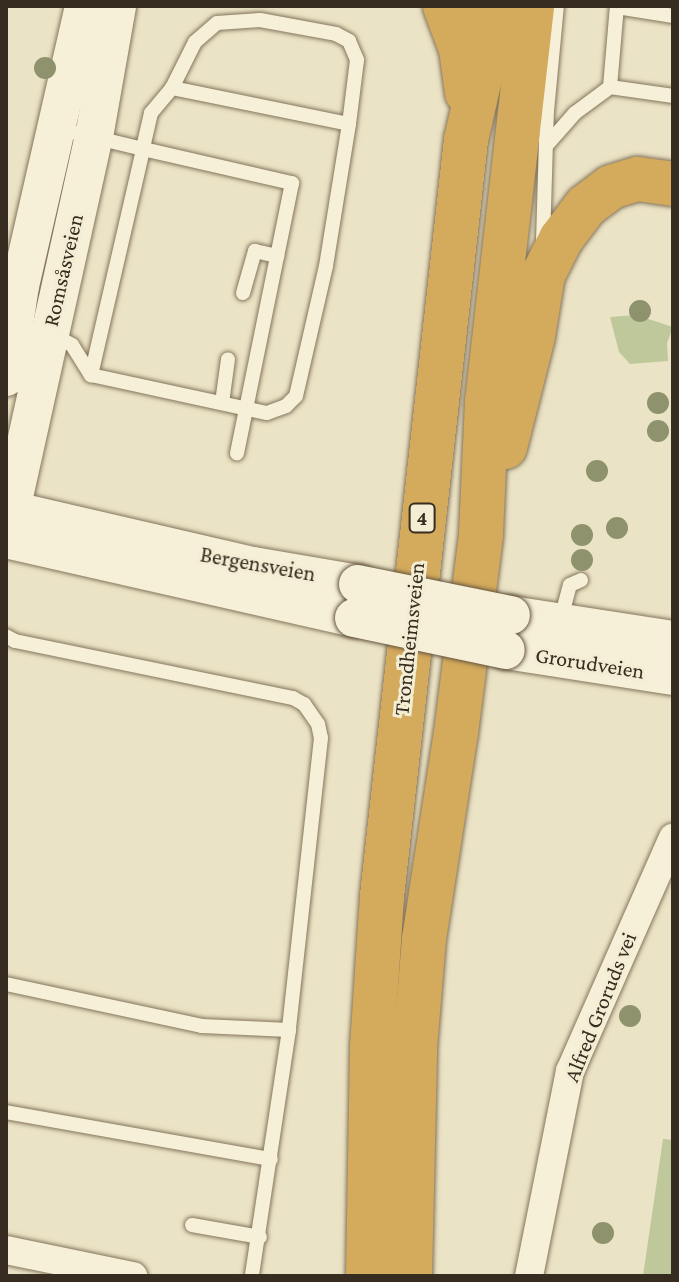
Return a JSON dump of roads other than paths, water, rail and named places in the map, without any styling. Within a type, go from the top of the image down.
[{"type":"highway","points":[[445,6],[461,49],[468,95],[466,140]]},
{"type":"highway","name":"Trondheimsveien","points":[[368,1276],[368,1151],[382,896],[466,140],[484,61],[491,6]]},
{"type":"highway","points":[[410,1276],[414,1071],[424,939],[456,733],[481,534],[487,402],[532,6]]},
{"type":"highway","points":[[481,534],[533,336],[543,275],[574,220],[599,193],[638,179],[673,184]]},
{"type":"street","name":"Romsåsveien","points":[[7,523],[32,328],[32,288],[56,128],[84,6]]},
{"type":"street","name":"Romsåsveien","points":[[32,288],[94,137],[117,6]]},
{"type":"street","name":"Romsåsveien","points":[[6,377],[32,328]]},
{"type":"street","name":"Bergensveien","points":[[7,523],[508,632]]},
{"type":"street","name":"Grorudveien","points":[[508,632],[560,623],[673,640]]},
{"type":"street","name":"Grorudveien","points":[[508,632],[673,676]]},
{"type":"street","name":"Alfred Groruds vei","points":[[529,1276],[570,1071],[673,838]]},
{"type":"street","points":[[6,1250],[133,1276]]},
{"type":"lane","points":[[461,49],[464,6]]},
{"type":"lane","points":[[543,275],[545,146],[557,6]]},
{"type":"lane","points":[[610,87],[617,6],[673,16]]},
{"type":"lane","points":[[32,328],[72,345],[91,375],[267,413],[286,406],[296,396],[326,266],[357,60],[349,41],[336,34],[260,20],[217,23],[195,42],[172,88],[151,113],[91,375]]},
{"type":"lane","points":[[545,146],[575,113],[610,87],[673,96]]},
{"type":"lane","points":[[172,88],[349,124]]},
{"type":"lane","points":[[56,128],[292,183],[237,453]]},
{"type":"lane","points":[[243,293],[255,251],[277,256]]},
{"type":"lane","points":[[222,403],[228,359]]},
{"type":"lane","points":[[560,623],[570,585],[581,580]]},
{"type":"lane","points":[[6,636],[15,641],[293,698],[313,713],[321,738],[289,1030],[252,1276]]},
{"type":"lane","points":[[6,984],[202,1026],[289,1030]]},
{"type":"lane","points":[[6,1112],[271,1159]]},
{"type":"lane","points":[[192,1225],[260,1237]]}]
